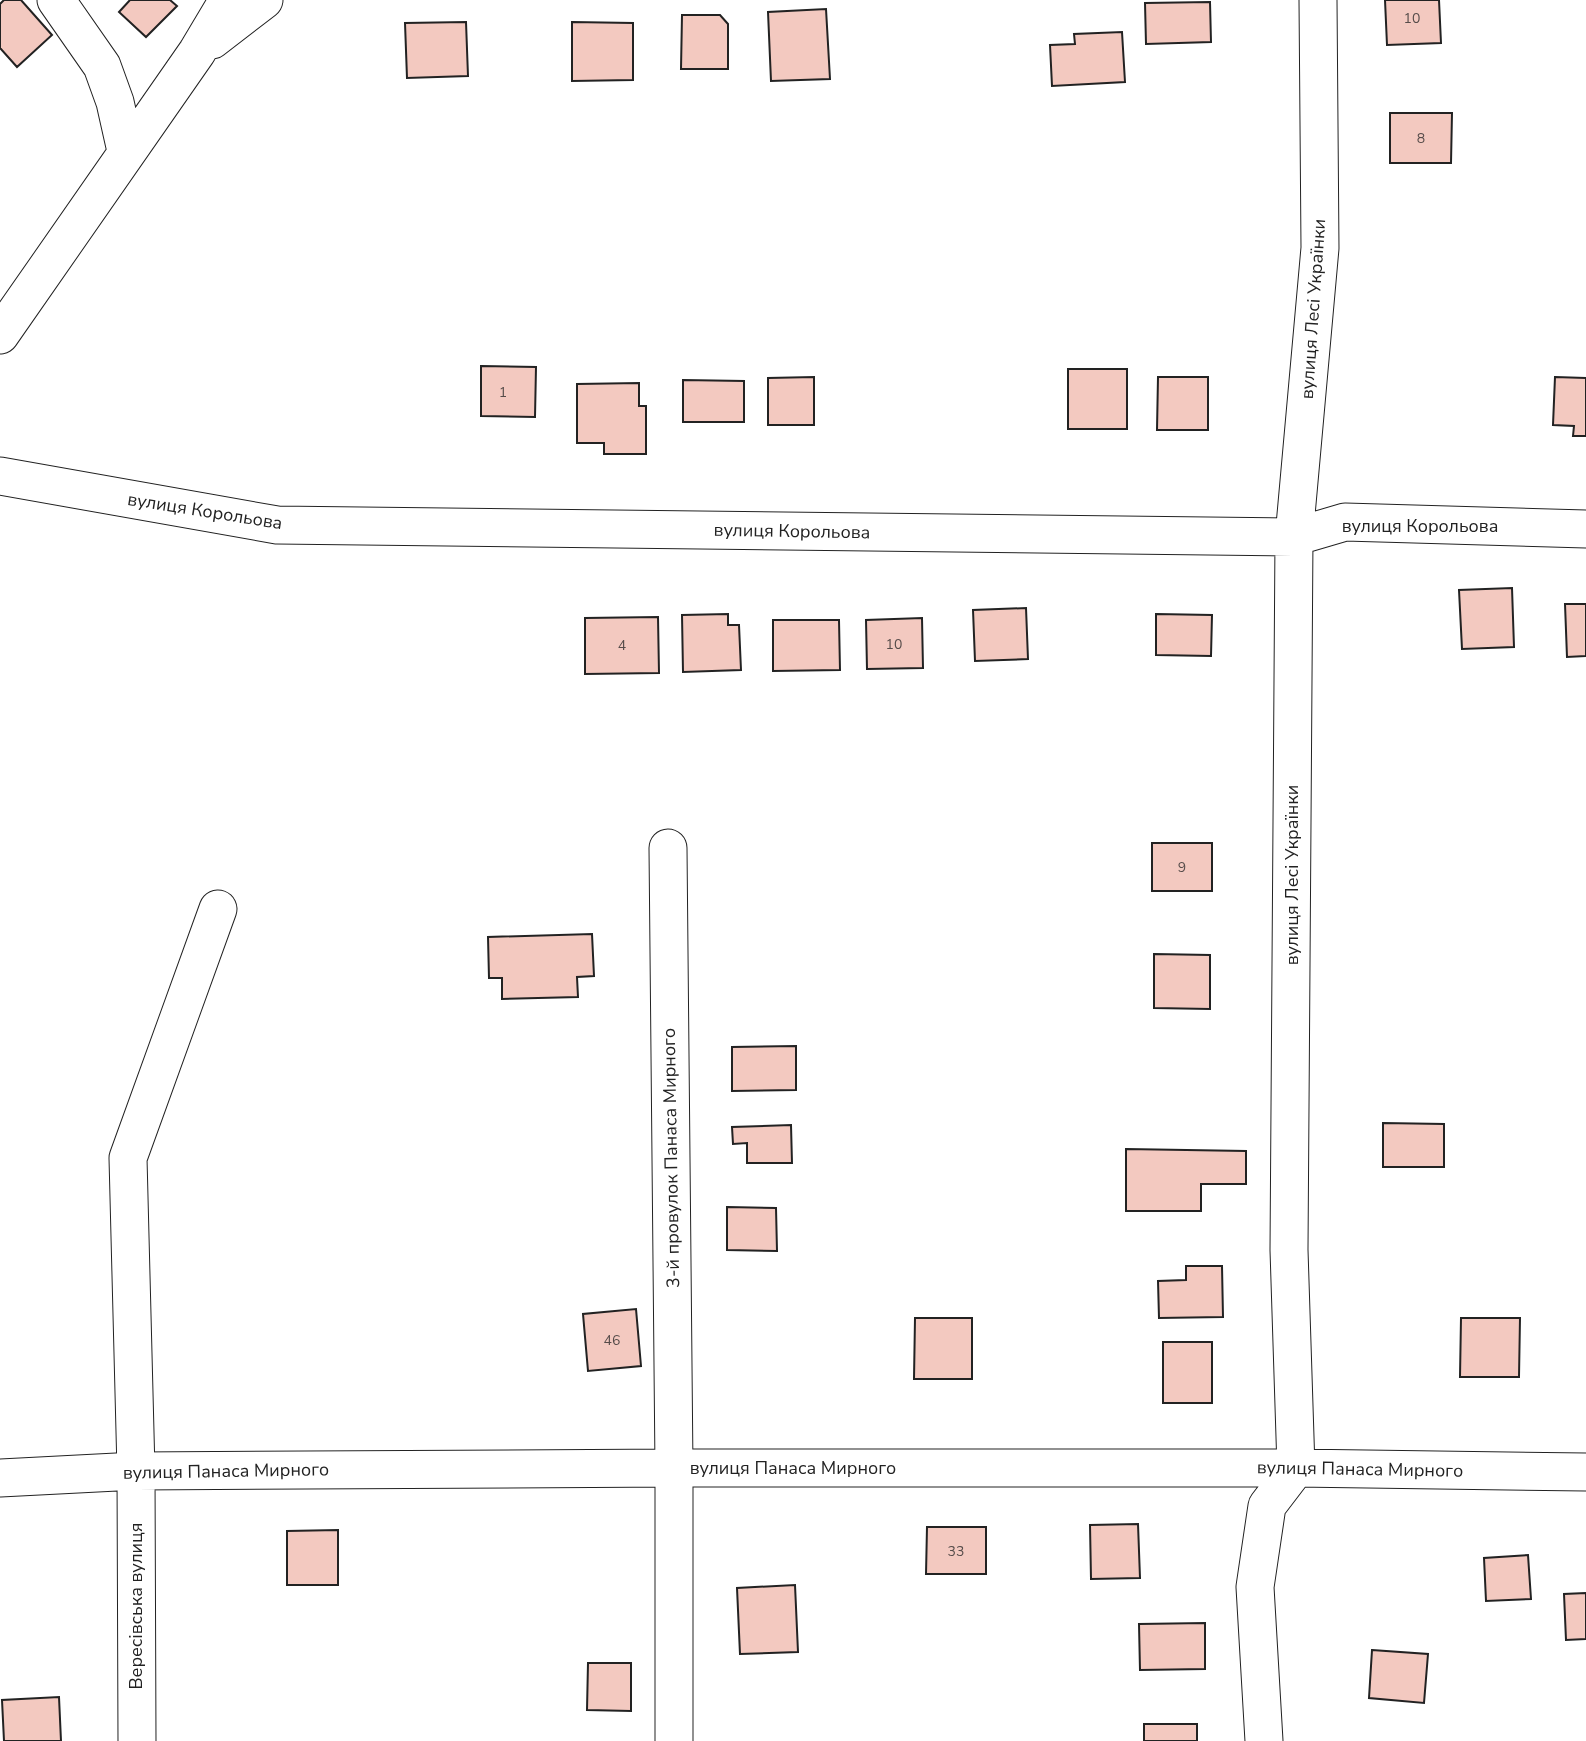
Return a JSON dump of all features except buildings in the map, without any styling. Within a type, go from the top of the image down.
[{"type":"street","points":[[55,0],[102,66],[115,102],[126,151]]},
{"type":"street","points":[[0,335],[197,52],[228,0]]},
{"type":"street","points":[[197,52],[264,0]]},
{"type":"street","name":"вулиця Лесі Українки","points":[[1296,1468],[1289,1250],[1294,537],[1320,248],[1318,0]]},
{"type":"street","name":"вулиця Корольова","points":[[0,476],[277,525],[1294,537],[1345,522],[1586,529]]},
{"type":"street","name":"3-й провулок Панаса Мирного","points":[[668,848],[674,1741]]},
{"type":"street","name":"Вересівська вулиця","points":[[137,1741],[136,1471],[128,1158],[218,909]]},
{"type":"street","name":"вулиця Панаса Мирного","points":[[0,1478],[136,1471],[674,1468],[1296,1468],[1586,1472]]},
{"type":"street","points":[[1264,1741],[1255,1587],[1267,1506],[1296,1468]]}]
